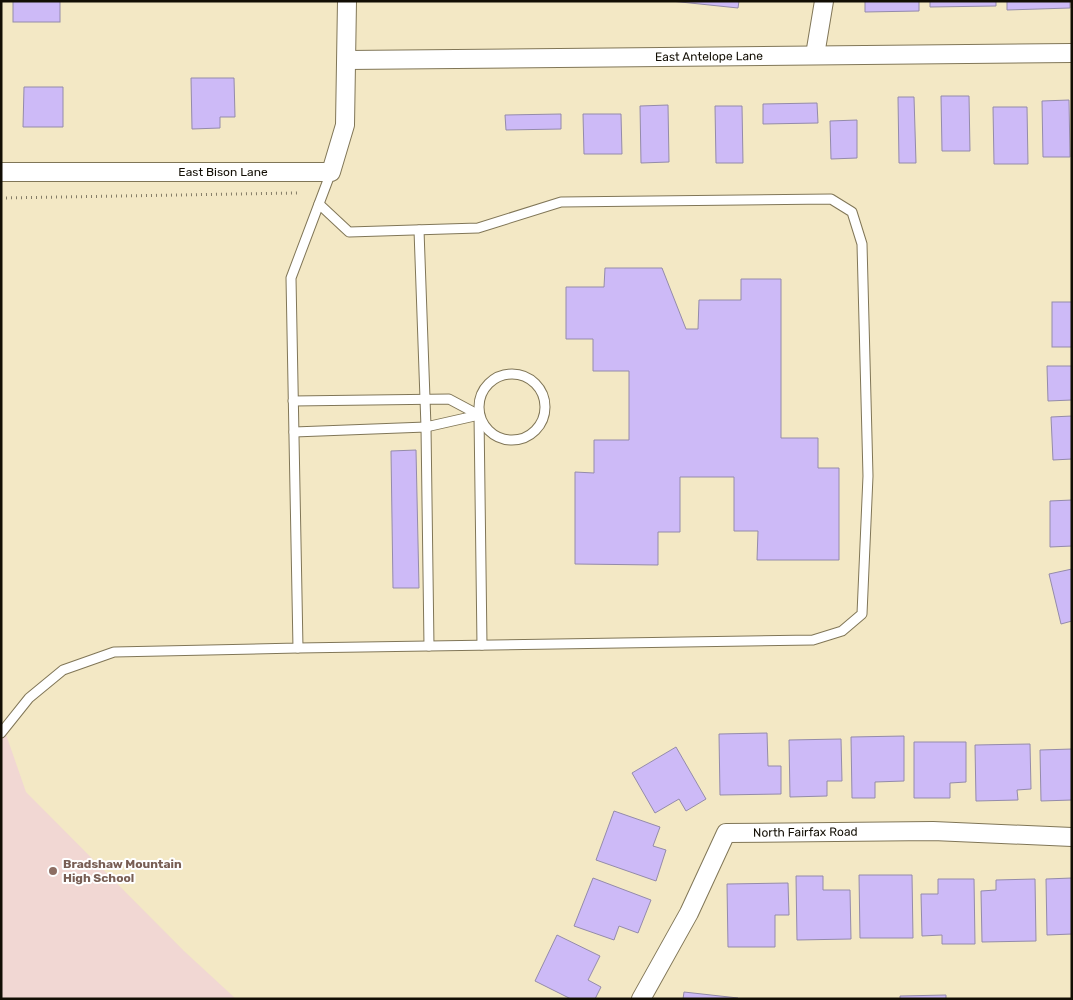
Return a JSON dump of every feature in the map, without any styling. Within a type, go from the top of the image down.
[{"type":"street","points":[[331,172],[345,125],[347,1]]},
{"type":"street","points":[[815,55],[824,1]]},
{"type":"street","name":"East Antelope Lane","points":[[347,60],[1072,53]]},
{"type":"street","name":"East Bison Lane","points":[[1,172],[331,172]]},
{"type":"street","name":"North Fairfax Road","points":[[641,999],[689,913],[726,833],[933,831],[1072,837]]},
{"type":"lane","points":[[298,648],[291,278],[331,172]]},
{"type":"lane","points":[[1,733],[29,698],[63,670],[114,652],[813,640],[842,631],[862,614],[868,476],[862,244],[852,212],[831,198],[561,202],[478,228],[349,232],[319,204]]},
{"type":"lane","points":[[419,230],[423,400],[426,427],[429,646]]},
{"type":"lane","points":[[293,401],[449,400],[479,415],[484,425],[492,434],[502,439],[513,440],[524,438],[534,432],[542,423],[546,402],[542,391],[536,383],[527,376],[516,373],[495,377],[484,389],[478,404],[479,415],[482,645]]},
{"type":"lane","points":[[294,432],[426,427],[479,415]]},
{"type":"path","points":[[1,198],[297,193]]},
{"type":"shaded area","name":"Bradshaw Mountain High School","points":[[1,720],[26,792],[184,951],[236,999],[1,999]]},
{"type":"building","points":[[13,1],[60,1],[60,22],[13,22]]},
{"type":"building","points":[[671,1],[739,1],[738,8]]},
{"type":"building","points":[[865,1],[919,1],[919,11],[865,12]]},
{"type":"building","points":[[930,1],[996,1],[996,6],[930,7]]},
{"type":"building","points":[[1007,1],[1070,1],[1070,8],[1007,10]]},
{"type":"building","points":[[191,78],[234,78],[235,117],[220,117],[220,128],[192,129]]},
{"type":"building","points":[[24,87],[63,87],[63,127],[23,127]]},
{"type":"building","points":[[941,96],[969,96],[970,151],[942,151]]},
{"type":"building","points":[[898,97],[914,97],[916,163],[899,163]]},
{"type":"building","points":[[1069,100],[1070,157],[1043,157],[1042,101]]},
{"type":"building","points":[[817,103],[818,123],[763,124],[763,104]]},
{"type":"building","points":[[668,105],[669,162],[641,163],[640,106]]},
{"type":"building","points":[[715,106],[742,106],[743,163],[716,163]]},
{"type":"building","points":[[993,107],[1027,107],[1028,164],[994,164]]},
{"type":"building","points":[[561,114],[561,129],[506,130],[505,115]]},
{"type":"building","points":[[583,114],[621,114],[622,154],[584,154]]},
{"type":"building","points":[[857,120],[857,158],[831,159],[830,121]]},
{"type":"building","points":[[605,268],[662,268],[686,329],[698,329],[699,300],[741,300],[741,279],[781,279],[781,438],[818,438],[818,468],[839,468],[839,560],[757,560],[758,531],[734,531],[734,477],[680,477],[680,532],[658,532],[658,565],[575,564],[575,472],[594,473],[594,440],[629,440],[629,371],[593,371],[593,339],[566,339],[566,287],[604,287]]},
{"type":"building","points":[[1052,302],[1072,302],[1072,347],[1052,347]]},
{"type":"building","points":[[1047,366],[1072,366],[1072,400],[1048,401]]},
{"type":"building","points":[[1072,416],[1072,459],[1053,460],[1051,417]]},
{"type":"building","points":[[416,450],[419,588],[393,588],[391,451]]},
{"type":"building","points":[[1072,500],[1072,546],[1050,547],[1050,501]]},
{"type":"building","points":[[1072,569],[1072,621],[1061,624],[1049,574]]},
{"type":"building","points":[[767,733],[768,766],[781,766],[781,794],[720,795],[719,734]]},
{"type":"building","points":[[904,736],[904,781],[875,782],[875,798],[852,798],[851,737]]},
{"type":"building","points":[[841,739],[842,781],[827,781],[827,796],[790,797],[789,740]]},
{"type":"building","points":[[914,742],[966,742],[966,782],[950,783],[950,798],[914,798]]},
{"type":"building","points":[[1030,744],[1031,789],[1017,790],[1018,800],[976,801],[975,745]]},
{"type":"building","points":[[676,747],[706,799],[686,811],[679,799],[655,813],[632,773]]},
{"type":"building","points":[[1072,749],[1072,800],[1041,801],[1040,750]]},
{"type":"building","points":[[614,811],[660,827],[653,846],[666,850],[656,881],[596,860]]},
{"type":"building","points":[[859,875],[912,875],[913,938],[860,938]]},
{"type":"building","points":[[796,876],[823,876],[823,890],[850,890],[851,939],[797,940]]},
{"type":"building","points":[[593,878],[651,900],[638,933],[619,926],[614,940],[574,926]]},
{"type":"building","points":[[1072,878],[1072,934],[1047,935],[1046,879]]},
{"type":"building","points":[[938,879],[974,879],[975,944],[942,944],[942,935],[922,936],[921,894],[938,894]]},
{"type":"building","points":[[1035,879],[1036,941],[982,942],[981,891],[996,890],[996,880]]},
{"type":"building","points":[[788,883],[789,915],[775,915],[775,947],[728,947],[727,884]]},
{"type":"building","points":[[557,935],[600,956],[588,980],[601,987],[595,999],[571,999],[535,981]]},
{"type":"building","points":[[684,992],[738,998],[683,999]]},
{"type":"building","points":[[946,995],[946,999],[900,999],[900,996]]},
{"type":"place","name":"Bradshaw Mountain High School","points":[[53,871]]}]
